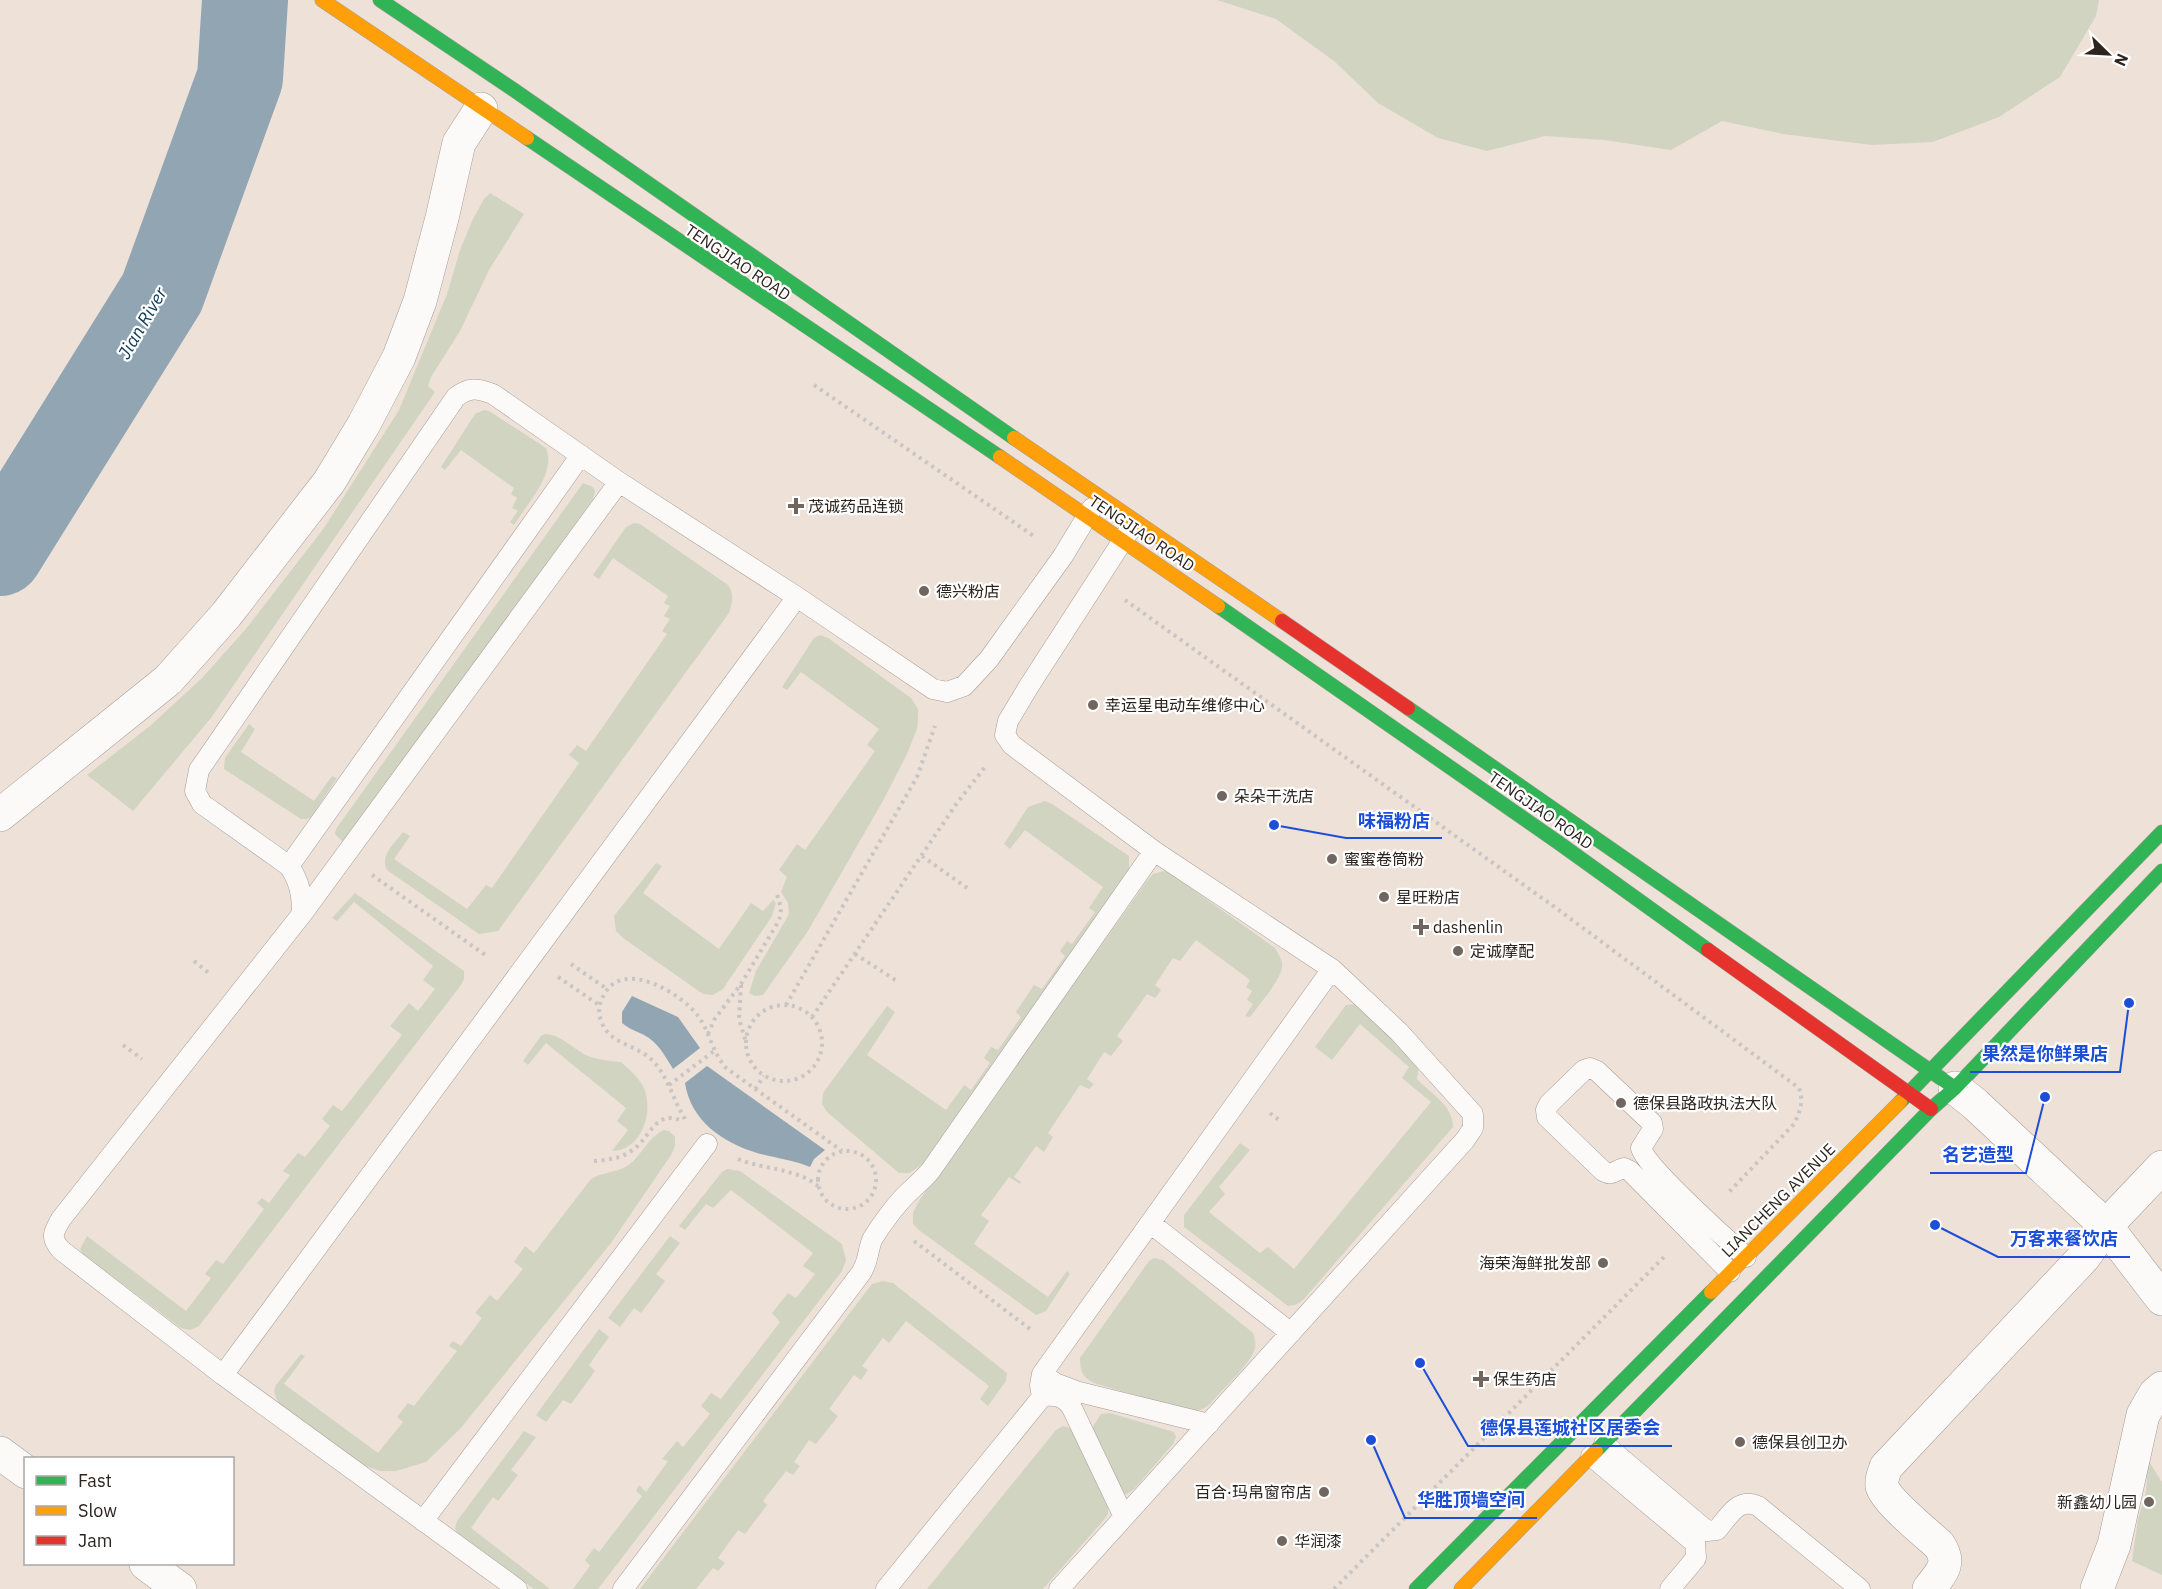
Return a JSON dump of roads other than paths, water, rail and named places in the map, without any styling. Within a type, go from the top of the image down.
[{"type":"main road","name":"TENGJIAO ROAD","points":[[322,0],[1124,540],[1559,843],[1908,1092],[1939,1090]]},
{"type":"main road","name":"TENGJIAO ROAD","points":[[380,0],[1135,519],[1939,1090]]},
{"type":"main road","name":"LIANCHENG AVENUE","points":[[1416,1589],[1908,1092],[1939,1090],[2162,832]]},
{"type":"main road","name":"LIANCHENG AVENUE","points":[[1461,1589],[1598,1450],[1939,1090],[2162,871]]},
{"type":"street","points":[[0,815],[168,680],[226,615],[329,482],[399,357],[420,301],[459,143],[481,109]]},
{"type":"street","points":[[1939,1090],[1975,1104],[2106,1226],[2162,1299]]},
{"type":"street","points":[[1929,1589],[1946,1563],[1945,1554],[1939,1545],[1892,1501],[1883,1488],[1882,1478],[1886,1467],[2084,1257],[2106,1226],[2162,1167]]},
{"type":"street","points":[[2097,1589],[2114,1545],[2143,1415],[2155,1394],[2162,1388]]},
{"type":"street","points":[[0,1453],[24,1471]]},
{"type":"street","points":[[149,1565],[180,1589]]},
{"type":"lane","points":[[302,914],[302,894],[289,866],[202,804],[195,790],[199,770],[456,397],[467,389],[479,389],[493,394],[619,482],[797,597],[933,689],[947,692],[964,686],[989,659],[1063,556],[1100,496]]},
{"type":"lane","points":[[289,866],[581,455]]},
{"type":"lane","points":[[517,1589],[223,1375],[61,1250],[54,1242],[54,1232],[61,1219],[302,914],[619,482]]},
{"type":"lane","points":[[1059,1589],[1465,1140],[1473,1128],[1473,1114],[1399,1032],[1332,969],[1154,851],[1012,745],[1005,735],[1008,721],[1096,580],[1124,540],[1135,519]]},
{"type":"lane","points":[[223,1375],[797,597]]},
{"type":"lane","points":[[623,1589],[861,1273],[868,1262],[870,1244],[906,1194],[931,1170],[1154,851]]},
{"type":"lane","points":[[1042,1397],[1040,1385],[1042,1374],[1332,969]]},
{"type":"lane","points":[[1730,1272],[1630,1171],[1624,1168],[1608,1174],[1603,1171],[1547,1117],[1546,1110],[1549,1104],[1584,1070],[1590,1068],[1597,1071],[1652,1123],[1653,1129],[1641,1148],[1643,1155],[1746,1257]]},
{"type":"lane","points":[[423,1521],[700,1138]]},
{"type":"lane","points":[[1150,1223],[1291,1333]]},
{"type":"lane","points":[[1042,1374],[1055,1383],[1079,1392],[1209,1424]]},
{"type":"lane","points":[[886,1589],[1042,1397],[1057,1396],[1065,1399],[1071,1406],[1124,1517]]},
{"type":"lane","points":[[1598,1450],[1695,1543],[1696,1558],[1670,1589]]},
{"type":"lane","points":[[1598,1450],[1707,1531],[1717,1530],[1742,1503],[1749,1502],[1758,1506],[1860,1589]]},
{"type":"water","points":[[632,996],[678,1017],[700,1048],[673,1069],[653,1041],[622,1023],[622,1012]]},
{"type":"water","points":[[707,1066],[825,1150],[814,1159],[810,1167],[757,1153],[720,1136],[701,1119],[688,1096],[685,1083]]},
{"type":"waterway","name":"Jian River","points":[[0,553],[162,293],[240,78],[245,0]]},
{"type":"place","name":"茂诚药品连锁","points":[[796,506]]},
{"type":"place","name":"德兴粉店","points":[[924,591]]},
{"type":"place","name":"幸运星电动车维修中心","points":[[1093,705]]},
{"type":"place","name":"朵朵干洗店","points":[[1222,796]]},
{"type":"place","name":"味福粉店","points":[[1274,825]]},
{"type":"place","name":"蜜蜜卷筒粉","points":[[1332,859]]},
{"type":"place","name":"星旺粉店","points":[[1384,897]]},
{"type":"place","name":"dashenlin","points":[[1421,927]]},
{"type":"place","name":"定诚摩配","points":[[1458,951]]},
{"type":"place","name":"果然是你鲜果店","points":[[2129,1003]]},
{"type":"place","name":"名艺造型","points":[[2045,1097]]},
{"type":"place","name":"德保县路政执法大队","points":[[1621,1103]]},
{"type":"place","name":"万客来餐饮店","points":[[1935,1225]]},
{"type":"place","name":"海荣海鲜批发部","points":[[1603,1263]]},
{"type":"place","name":"德保县莲城社区居委会","points":[[1420,1363]]},
{"type":"place","name":"保生药店","points":[[1481,1379]]},
{"type":"place","name":"华胜顶墙空间","points":[[1371,1440]]},
{"type":"place","name":"德保县创卫办","points":[[1740,1442]]},
{"type":"place","name":"百合·玛帛窗帘店","points":[[1324,1492]]},
{"type":"place","name":"新鑫幼儿园","points":[[2149,1502]]},
{"type":"place","name":"华润漆","points":[[1282,1541]]}]
